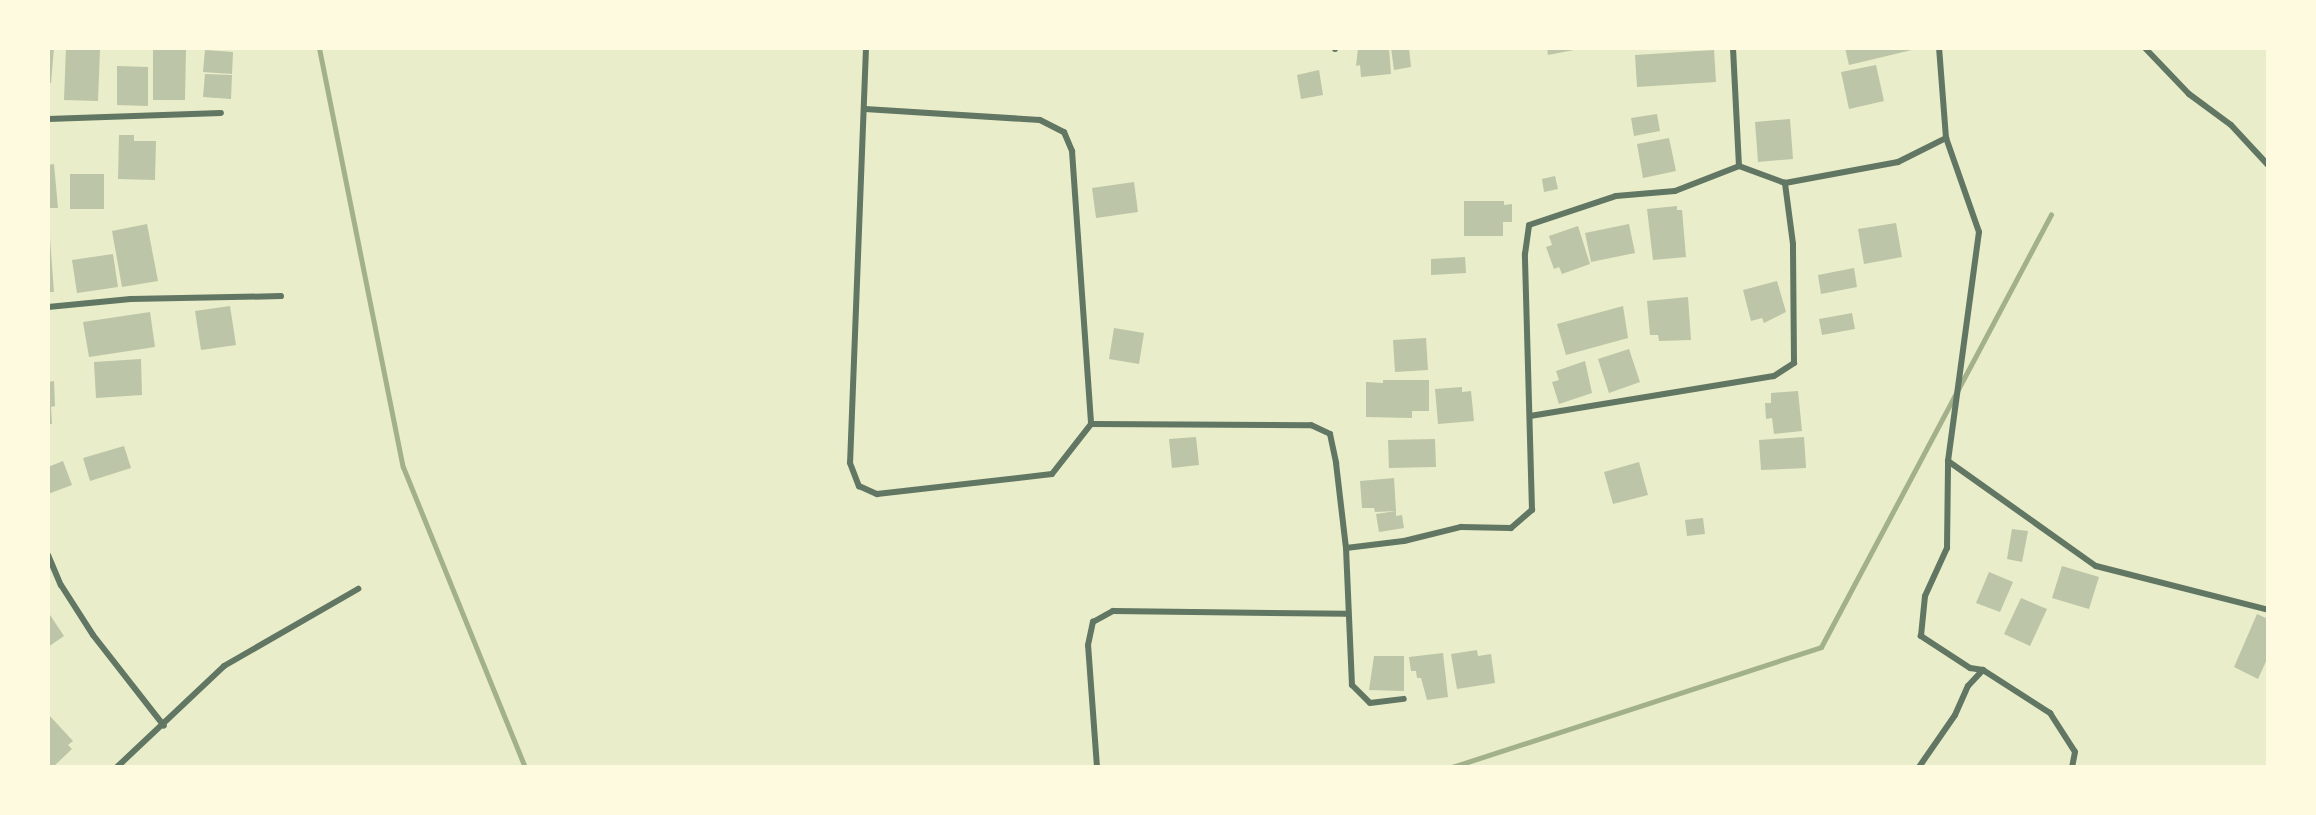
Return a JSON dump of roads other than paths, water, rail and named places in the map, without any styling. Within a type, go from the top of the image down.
[{"type":"street","points":[[864,110],[1040,120],[1064,132],[1072,152],[1090,424],[1052,474],[877,494],[859,486],[850,463],[866,48]]},
{"type":"street","points":[[1733,48],[1739,166]]},
{"type":"street","points":[[1939,48],[1946,138],[1979,232],[1948,461],[1947,548],[1925,596],[1921,636],[1970,668],[1983,670],[2050,713],[2075,752],[2072,767]]},
{"type":"street","points":[[2145,48],[2189,94],[2231,125],[2268,165]]},
{"type":"street","points":[[48,119],[221,113]]},
{"type":"street","points":[[1346,548],[1404,541],[1461,527],[1511,528],[1532,510],[1525,254],[1529,225],[1616,196],[1675,191],[1739,166],[1785,183],[1898,162],[1946,138]]},
{"type":"street","points":[[1530,416],[1774,376],[1794,363],[1793,244],[1785,183]]},
{"type":"street","points":[[48,307],[131,300],[281,296]]},
{"type":"street","points":[[1090,424],[1311,425],[1330,434],[1346,548],[1347,614],[1352,685],[1370,703],[1404,699]]},
{"type":"street","points":[[1948,461],[2096,566],[2268,610]]},
{"type":"street","points":[[48,555],[61,585],[93,635],[164,726]]},
{"type":"street","points":[[117,767],[164,726],[224,666],[358,589]]},
{"type":"street","points":[[1097,767],[1088,645],[1093,622],[1113,611],[1347,614]]},
{"type":"street","points":[[1919,767],[1955,715],[1968,686],[1983,670]]},
{"type":"waterway","points":[[319,48],[403,467],[525,767]]},
{"type":"waterway","points":[[1452,767],[1821,647],[2051,214]]}]
